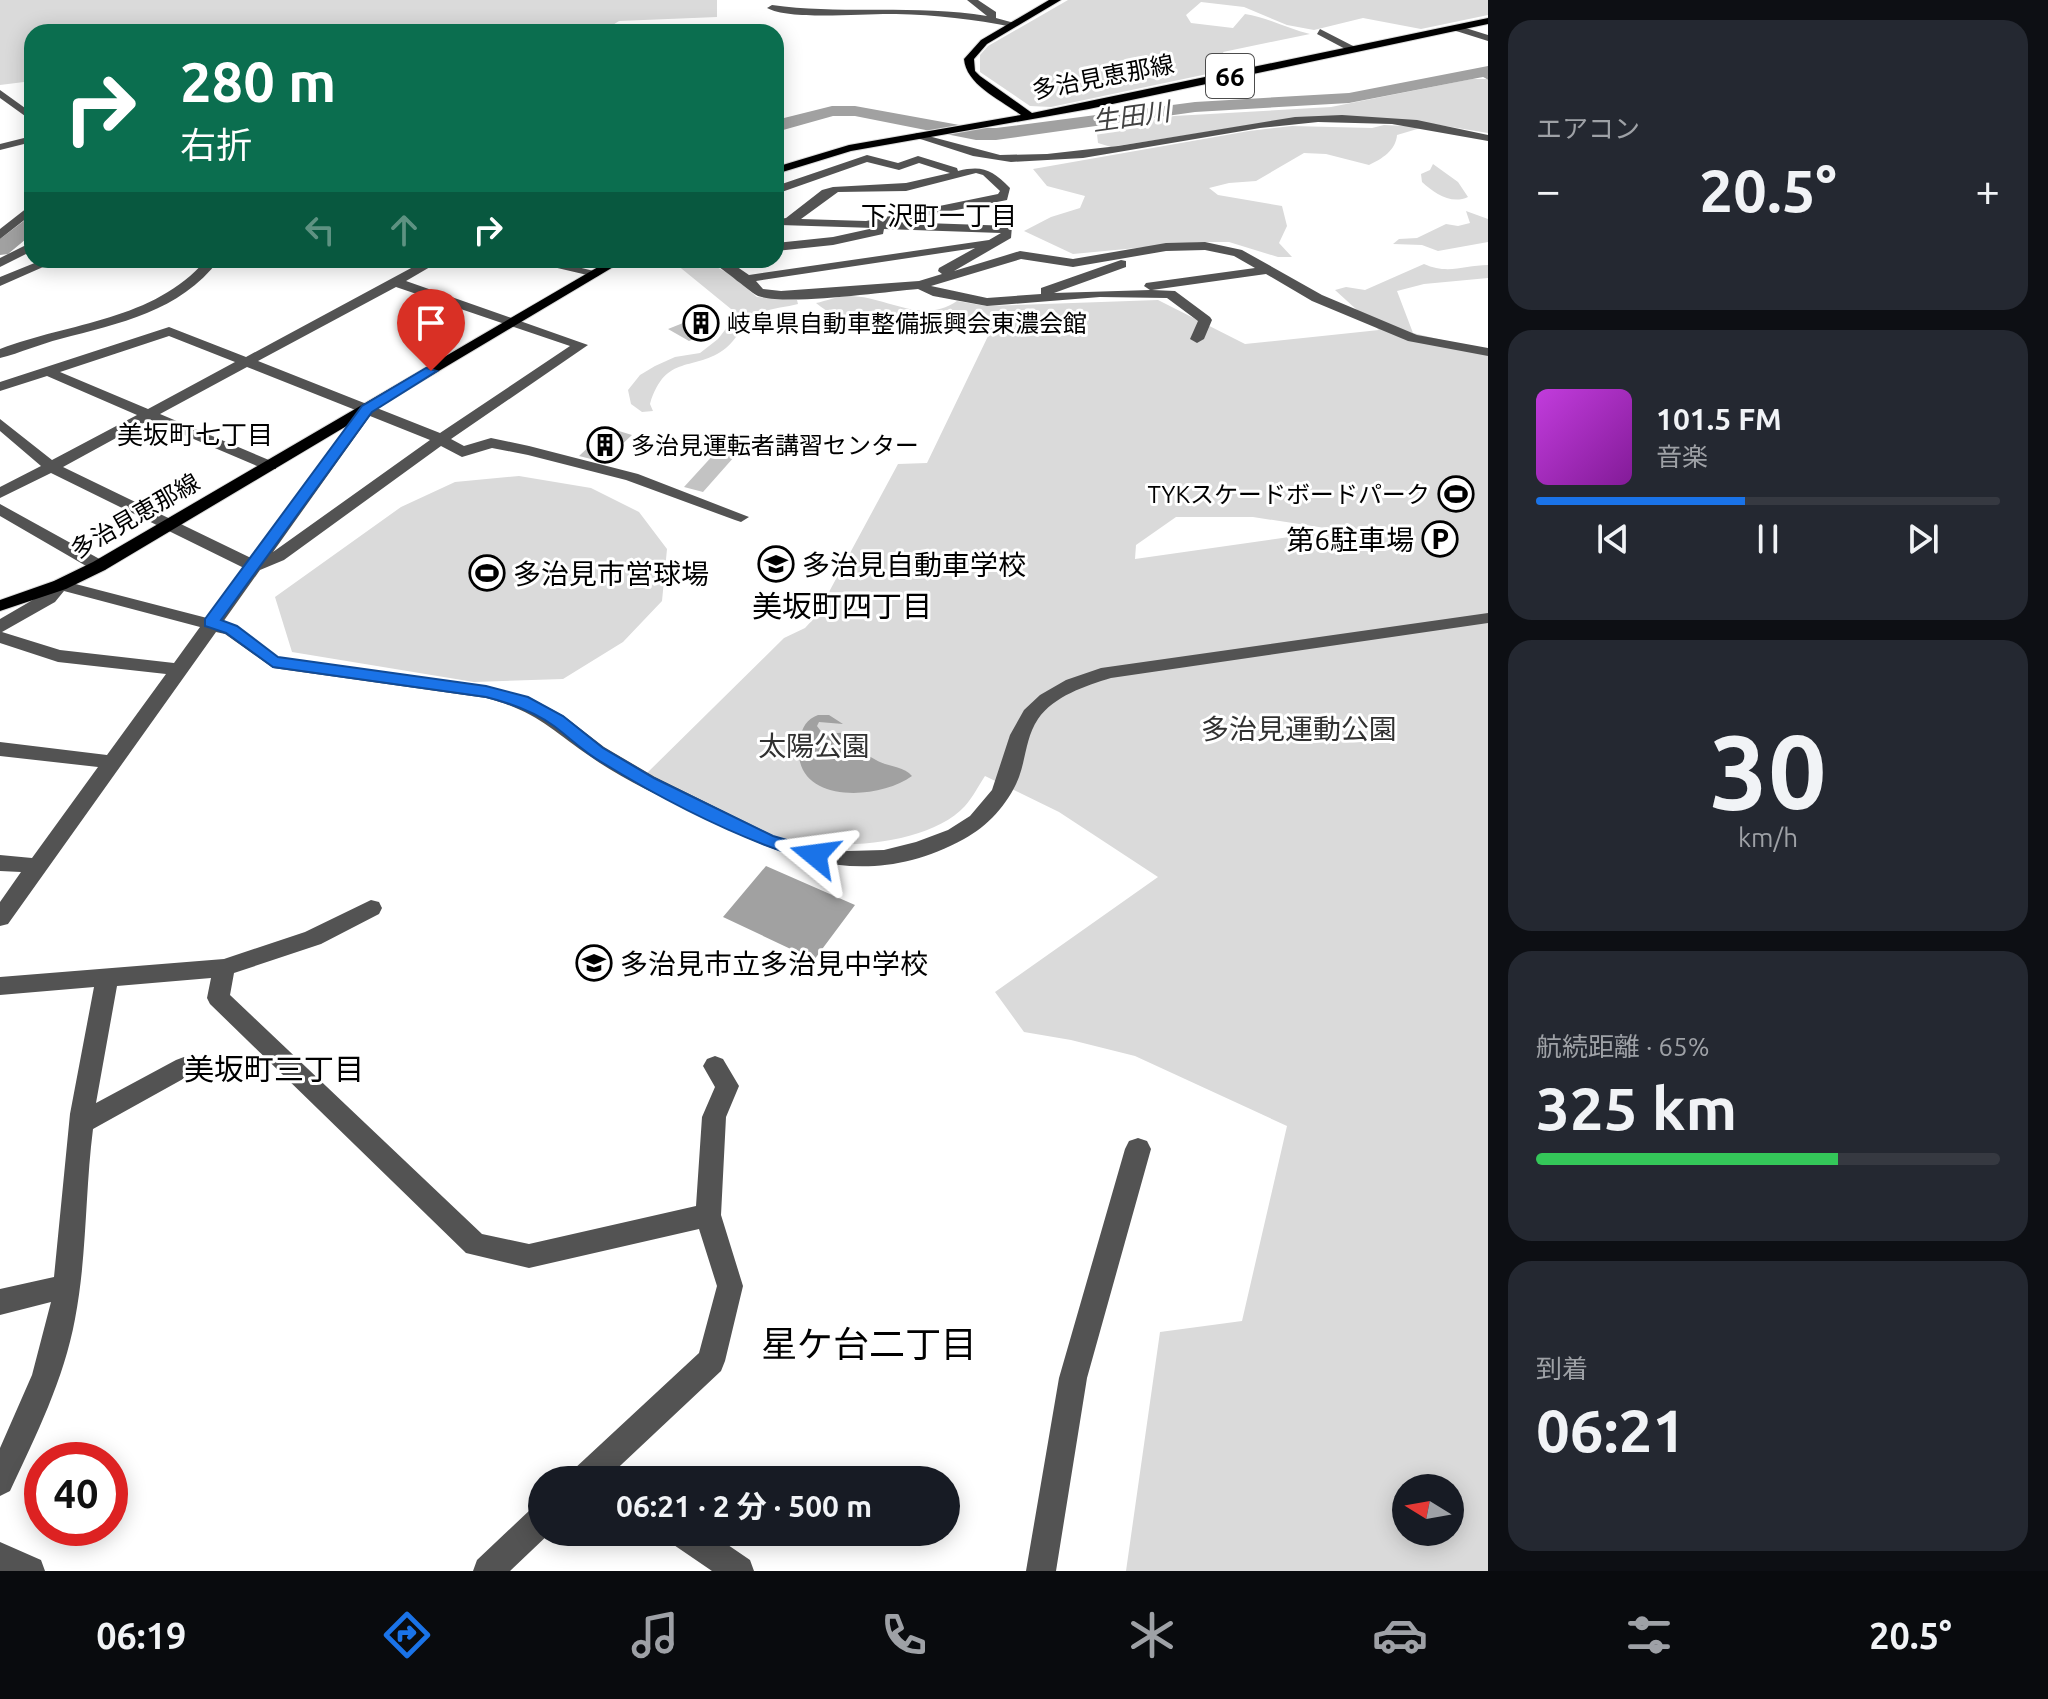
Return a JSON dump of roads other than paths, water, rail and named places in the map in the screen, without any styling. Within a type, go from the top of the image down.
[{"type":"main road","points":[[1030,116],[970,71],[969,59],[975,48],[1056,0]]},
{"type":"main road","name":"多治見恵那線","points":[[784,168],[820,155],[1030,116],[1488,21]]},
{"type":"main road","name":"多治見恵那線","points":[[0,606],[60,585],[99,566],[605,268]]},
{"type":"street","points":[[972,0],[993,14],[991,19]]},
{"type":"street","points":[[772,8],[832,13],[881,11],[991,19],[1013,24]]},
{"type":"street","points":[[1456,28],[1488,38]]},
{"type":"street","points":[[1320,32],[1354,50]]},
{"type":"street","points":[[0,93],[24,112]]},
{"type":"street","points":[[917,136],[991,157],[1082,155],[1298,120],[1400,122],[1488,138]]},
{"type":"street","points":[[1,147],[24,141]]},
{"type":"street","points":[[926,183],[991,157]]},
{"type":"street","points":[[784,187],[867,158],[899,167],[918,159],[953,170]]},
{"type":"street","points":[[784,221],[837,189],[906,187],[976,170],[987,172],[1006,190],[1003,197],[871,223]]},
{"type":"street","points":[[0,217],[24,220]]},
{"type":"street","points":[[0,235],[24,221]]},
{"type":"street","points":[[784,222],[1008,229],[1007,235],[920,285]]},
{"type":"street","points":[[784,246],[833,241],[918,224]]},
{"type":"street","points":[[747,279],[997,241]]},
{"type":"street","points":[[730,268],[759,292],[781,295],[920,285],[1020,255],[1073,263],[1166,247],[1205,246],[1225,249],[1317,298],[1413,338],[1488,352]]},
{"type":"street","points":[[1024,299],[1166,247]]},
{"type":"street","points":[[0,263],[24,250]]},
{"type":"street","points":[[0,282],[34,268]]},
{"type":"street","points":[[0,354],[132,314],[192,287],[207,268]]},
{"type":"street","points":[[0,493],[421,268]]},
{"type":"street","points":[[570,268],[596,273]]},
{"type":"street","points":[[920,285],[933,292],[967,300],[1024,299],[1100,293],[1269,270]]},
{"type":"street","points":[[1,426],[51,467],[254,566],[278,556],[441,439],[581,345],[395,282]]},
{"type":"street","points":[[1100,293],[1170,294],[1205,320],[1197,339]]},
{"type":"street","points":[[0,387],[169,331],[441,439],[462,452],[491,443],[591,466],[741,517]]},
{"type":"street","points":[[44,370],[270,466]]},
{"type":"street","points":[[0,918],[367,409]]},
{"type":"street","points":[[0,509],[99,566]]},
{"type":"street","points":[[0,627],[49,598],[60,585],[231,630],[273,662],[486,692],[522,701],[564,724],[597,752],[648,782],[767,841],[815,855],[848,859],[884,858],[921,848],[955,835],[977,821],[1000,794],[1020,735],[1031,714],[1047,699],[1073,684],[1108,672],[1488,618]]},
{"type":"street","points":[[0,637],[58,656],[179,669]]},
{"type":"street","points":[[0,749],[110,762]]},
{"type":"street","points":[[0,863],[37,866]]},
{"type":"street","points":[[0,986],[224,968],[313,938],[371,908]]},
{"type":"street","points":[[224,968],[218,998],[475,1244],[529,1256],[708,1215]]},
{"type":"street","points":[[0,1481],[38,1399],[58,1336],[67,1286],[72,1199],[91,1045],[108,975]]},
{"type":"street","points":[[604,1466],[711,1361],[730,1286],[708,1215],[714,1117],[727,1086],[715,1066]]},
{"type":"street","points":[[83,1122],[184,1067]]},
{"type":"street","points":[[1041,1571],[1073,1378],[1138,1149]]},
{"type":"street","points":[[0,1302],[67,1286]]},
{"type":"street","points":[[502,1567],[528,1536]]},
{"type":"street","points":[[702,1546],[739,1571]]},
{"type":"street","points":[[0,1557],[30,1571]]},
{"type":"waterway","name":"生田川","points":[[784,124],[832,111],[855,111],[976,134],[996,134],[1195,107],[1349,98],[1488,71]]},
{"type":"waterway","name":"生田川","points":[[1479,73],[1488,78]]},
{"type":"waterway","name":"生田川","points":[[0,249],[24,230]]},
{"type":"place","name":"岐阜県自動車整備振興会東濃会館","points":[[701,323]]},
{"type":"place","name":"多治見運転者講習センター","points":[[605,445]]},
{"type":"place","name":"TYKスケードボードパーク","points":[[1456,494]]},
{"type":"place","name":"第6駐車場","points":[[1440,539]]},
{"type":"place","name":"多治見自動車学校","points":[[776,564]]},
{"type":"place","name":"多治見市営球場","points":[[487,573]]},
{"type":"place","name":"多治見市立多治見中学校","points":[[594,963]]},
{"type":"district","name":"下沢町一丁目","points":[[939,215]]},
{"type":"district","name":"美坂町七丁目","points":[[195,434]]},
{"type":"district","name":"美坂町四丁目","points":[[842,606]]},
{"type":"district","name":"美坂町三丁目","points":[[274,1069]]},
{"type":"district","name":"星ケ台二丁目","points":[[869,1343]]},
{"type":"park label","name":"多治見運動公園","points":[[1299,728]]},
{"type":"park label","name":"太陽公園","points":[[814,745]]}]
